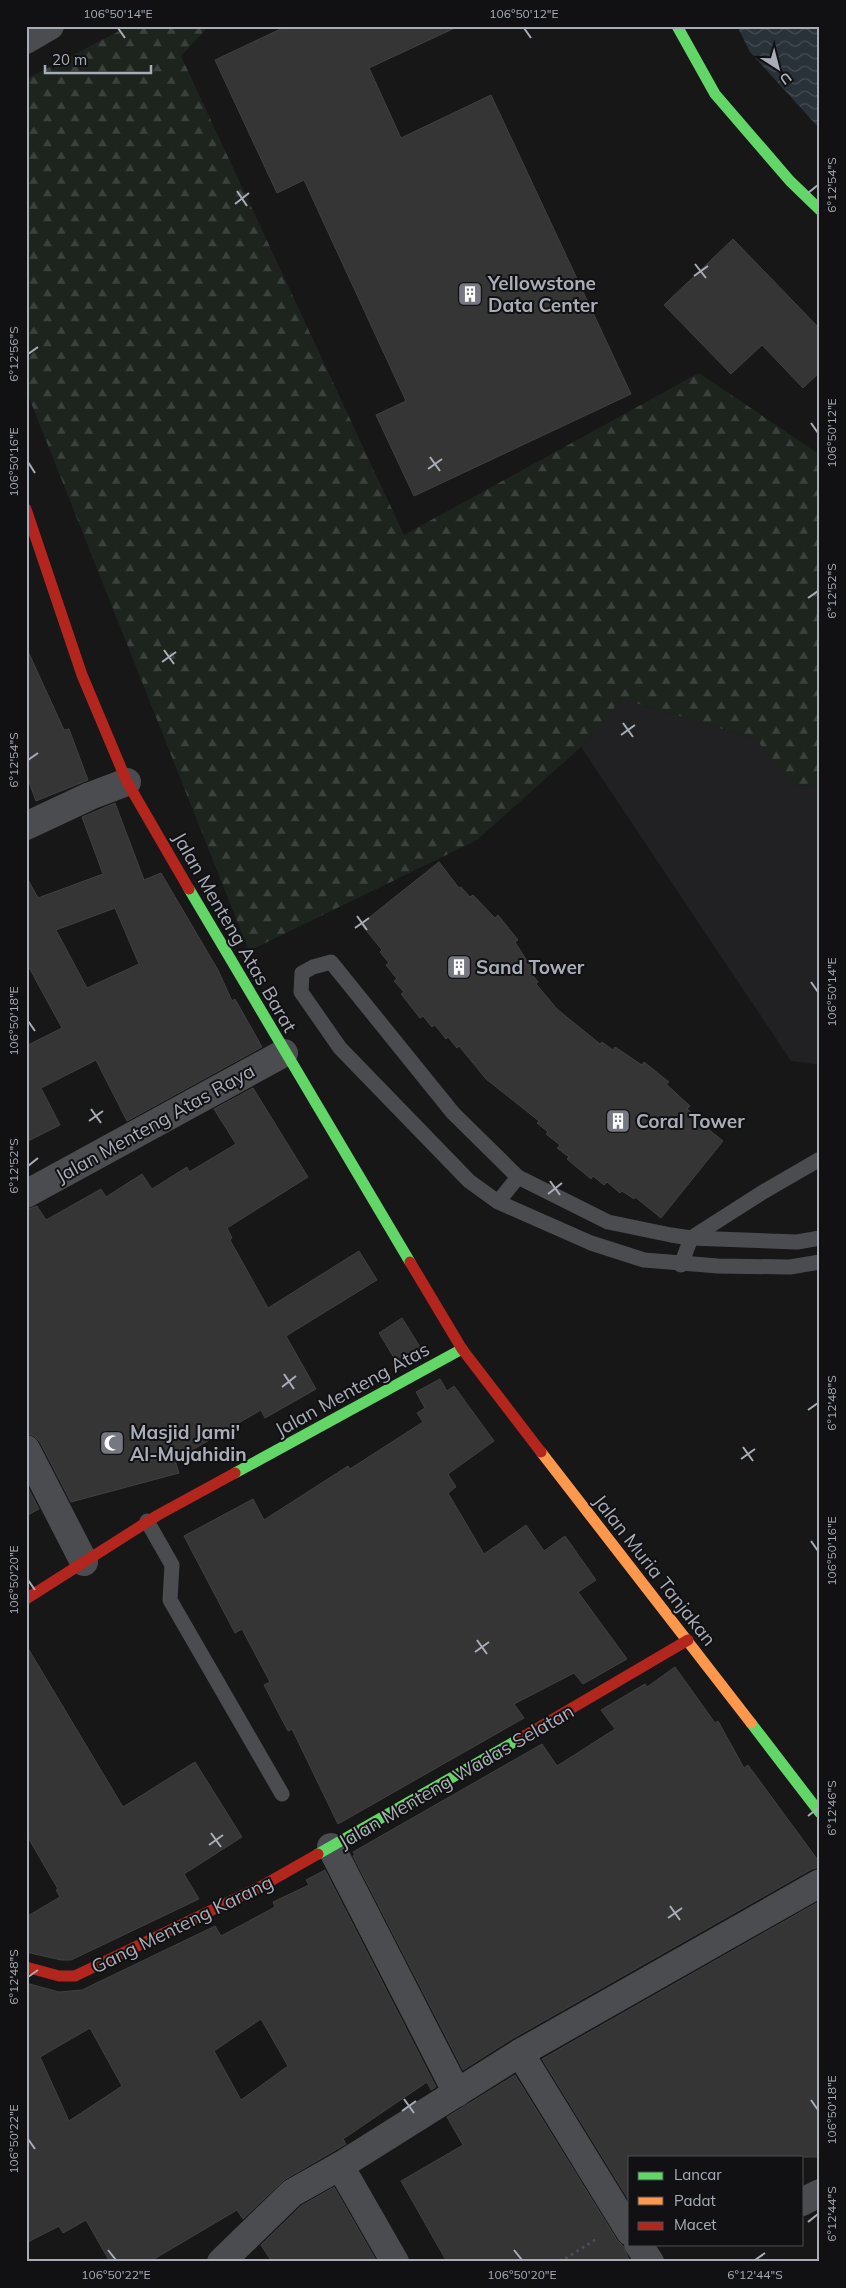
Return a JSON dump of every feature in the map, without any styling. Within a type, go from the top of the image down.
[{"type":"street","points":[[26,40],[50,26]]},
{"type":"street","points":[[677,26],[715,94],[790,181],[820,210]]},
{"type":"street","name":"Jalan Menteng Atas Barat","points":[[26,509],[31,538],[82,675],[128,782],[284,1053],[462,1349]]},
{"type":"street","points":[[26,826],[90,796],[128,782]]},
{"type":"street","name":"Jalan Menteng Atas Raya","points":[[26,1194],[90,1157],[284,1053]]},
{"type":"street","name":"Jalan Menteng Atas","points":[[26,1599],[147,1521],[462,1349]]},
{"type":"street","name":"Jalan Muria Tanjakan","points":[[462,1349],[820,1813]]},
{"type":"street","points":[[26,1449],[84,1562]]},
{"type":"street","name":"Jalan Menteng Wadas Selatan","points":[[457,2093],[331,1847],[662,1657],[688,1640]]},
{"type":"street","name":"Gang Menteng Karang","points":[[27,1966],[59,1976],[75,1976],[260,1887],[331,1847]]},
{"type":"street","points":[[222,2262],[292,2193],[340,2166],[520,2053],[820,1883]]},
{"type":"street","points":[[520,2053],[626,2227]]},
{"type":"street","points":[[340,2166],[395,2262]]},
{"type":"street","points":[[804,2201],[820,2192]]},
{"type":"street","points":[[639,2246],[650,2262]]},
{"type":"lane","points":[[820,1238],[797,1242],[691,1238],[608,1222],[518,1178],[453,1113],[331,962],[313,967],[302,973],[301,992],[340,1048],[469,1181],[498,1202],[592,1243],[644,1260],[681,1265],[790,1267],[820,1262]]},
{"type":"lane","points":[[681,1265],[691,1238],[762,1192],[820,1159]]},
{"type":"lane","points":[[498,1202],[518,1178]]},
{"type":"lane","points":[[147,1521],[172,1566],[170,1600],[282,1794]]},
{"type":"path","points":[[560,2262],[626,2227]]},
{"type":"shaded area","points":[[622,699],[756,739],[793,785],[820,786],[820,1065],[791,1061],[581,747]]},
{"type":"green space","points":[[129,26],[209,26],[181,56],[404,535],[699,373],[820,455],[820,786],[793,785],[756,739],[622,699],[581,747],[477,840],[249,951],[26,390],[26,79]]},
{"type":"water","points":[[737,26],[820,26],[820,129],[750,52]]},
{"type":"building","name":"Yellowstone Data Center","points":[[287,26],[459,26],[369,68],[401,138],[491,95],[631,394],[414,496],[376,415],[406,401],[304,180],[277,193],[215,60]]},
{"type":"building","points":[[733,239],[820,329],[820,372],[803,388],[762,345],[731,374],[664,305]]},
{"type":"building","points":[[26,647],[64,730],[69,729],[88,780],[36,801],[26,774]]},
{"type":"building","points":[[115,803],[144,880],[161,873],[218,970],[232,1001],[235,999],[262,1047],[127,1121],[96,1060],[41,1088],[60,1125],[26,1142],[26,1046],[62,1028],[26,962],[26,876],[38,898],[103,874],[82,817]],"holes":[[[115,908],[139,964],[87,988],[56,930]]]},
{"type":"building","points":[[439,862],[459,888],[461,887],[470,897],[473,895],[495,918],[498,915],[518,940],[515,942],[532,969],[530,972],[538,982],[536,984],[557,1009],[600,1044],[602,1042],[613,1050],[615,1047],[642,1065],[644,1062],[669,1082],[666,1084],[690,1106],[687,1109],[698,1118],[697,1120],[723,1141],[661,1218],[635,1197],[634,1199],[622,1191],[620,1193],[607,1182],[604,1185],[593,1176],[591,1179],[567,1159],[569,1157],[557,1148],[560,1145],[546,1134],[548,1132],[537,1123],[539,1121],[486,1079],[459,1046],[457,1048],[448,1037],[446,1039],[435,1025],[432,1027],[423,1016],[420,1018],[401,994],[404,992],[394,981],[397,979],[386,965],[389,963],[380,952],[382,950],[361,924]]},
{"type":"building","points":[[253,1088],[308,1177],[227,1228],[232,1238],[230,1240],[268,1308],[359,1251],[377,1280],[286,1336],[316,1389],[265,1418],[261,1410],[175,1460],[179,1473],[71,1502],[40,1442],[34,1436],[26,1433],[26,1210],[37,1206],[46,1220],[101,1189],[106,1197],[142,1174],[152,1189],[187,1167],[189,1172],[236,1144],[214,1109]]},
{"type":"building","points":[[402,1318],[423,1352],[399,1366],[379,1333]]},
{"type":"building","points":[[440,1379],[447,1391],[454,1386],[494,1441],[448,1474],[456,1487],[448,1493],[484,1554],[526,1525],[544,1551],[565,1536],[596,1580],[578,1592],[627,1659],[583,1684],[574,1673],[514,1704],[524,1718],[338,1824],[292,1729],[288,1731],[264,1685],[270,1682],[242,1629],[235,1633],[184,1536],[253,1499],[264,1520],[348,1466],[350,1469],[423,1422],[417,1413],[425,1408],[416,1392]]},
{"type":"building","points":[[26,1484],[39,1509],[26,1516]]},
{"type":"building","points":[[26,1645],[123,1807],[195,1762],[242,1837],[184,1874],[199,1899],[71,1960],[61,1960],[26,1952],[26,1917],[60,1897],[56,1890],[58,1889],[26,1834]]},
{"type":"building","points":[[675,1667],[715,1723],[718,1721],[744,1768],[748,1765],[820,1863],[820,1867],[812,1869],[512,2039],[463,2070],[353,1856],[355,1855],[353,1852],[542,1744],[557,1766],[615,1729],[601,1710],[645,1684],[647,1687]]},
{"type":"building","points":[[325,1870],[436,2087],[431,2090],[427,2082],[343,2139],[346,2144],[284,2180],[243,2219],[237,2210],[149,2262],[110,2262],[86,2220],[63,2233],[59,2226],[26,2243],[26,1983],[59,1992],[82,1990],[215,1926],[221,1936],[275,1907],[273,1902],[309,1885],[306,1880]],"holes":[[[261,2019],[288,2066],[241,2100],[214,2051]],[[90,2028],[122,2086],[69,2121],[40,2057]]]},
{"type":"building","points":[[820,1901],[820,2157],[628,2156],[628,2199],[542,2059]]},
{"type":"building","points":[[515,2075],[617,2240],[623,2246],[630,2262],[447,2262],[401,2181],[463,2145],[447,2117]]},
{"type":"building","points":[[334,2187],[377,2262],[272,2262],[261,2245],[301,2206]]},
{"type":"traffic: fast","points":[[677,26],[715,94],[790,181],[820,210]]},
{"type":"traffic: fast","points":[[189,889],[410,1262]]},
{"type":"traffic: fast","points":[[235,1473],[462,1349]]},
{"type":"traffic: fast","points":[[751,1723],[820,1813]]},
{"type":"traffic: fast","points":[[318,1854],[521,1738]]},
{"type":"traffic: slow","points":[[541,1452],[751,1723]]},
{"type":"traffic: jam","points":[[26,509],[82,675],[127,782],[189,889]]},
{"type":"traffic: jam","points":[[410,1262],[462,1349],[541,1452]]},
{"type":"traffic: jam","points":[[26,1599],[158,1515],[235,1473]]},
{"type":"traffic: jam","points":[[521,1738],[688,1640]]},
{"type":"traffic: jam","points":[[26,1967],[59,1976],[75,1976],[260,1887],[318,1854]]},
{"type":"place","name":"Yellowstone Data Center","points":[[470,294]]},
{"type":"place","name":"Sand Tower","points":[[459,967]]},
{"type":"place","name":"Coral Tower","points":[[618,1121]]},
{"type":"place","name":"Masjid Jami' Al-Mujahidin","points":[[112,1443]]}]
